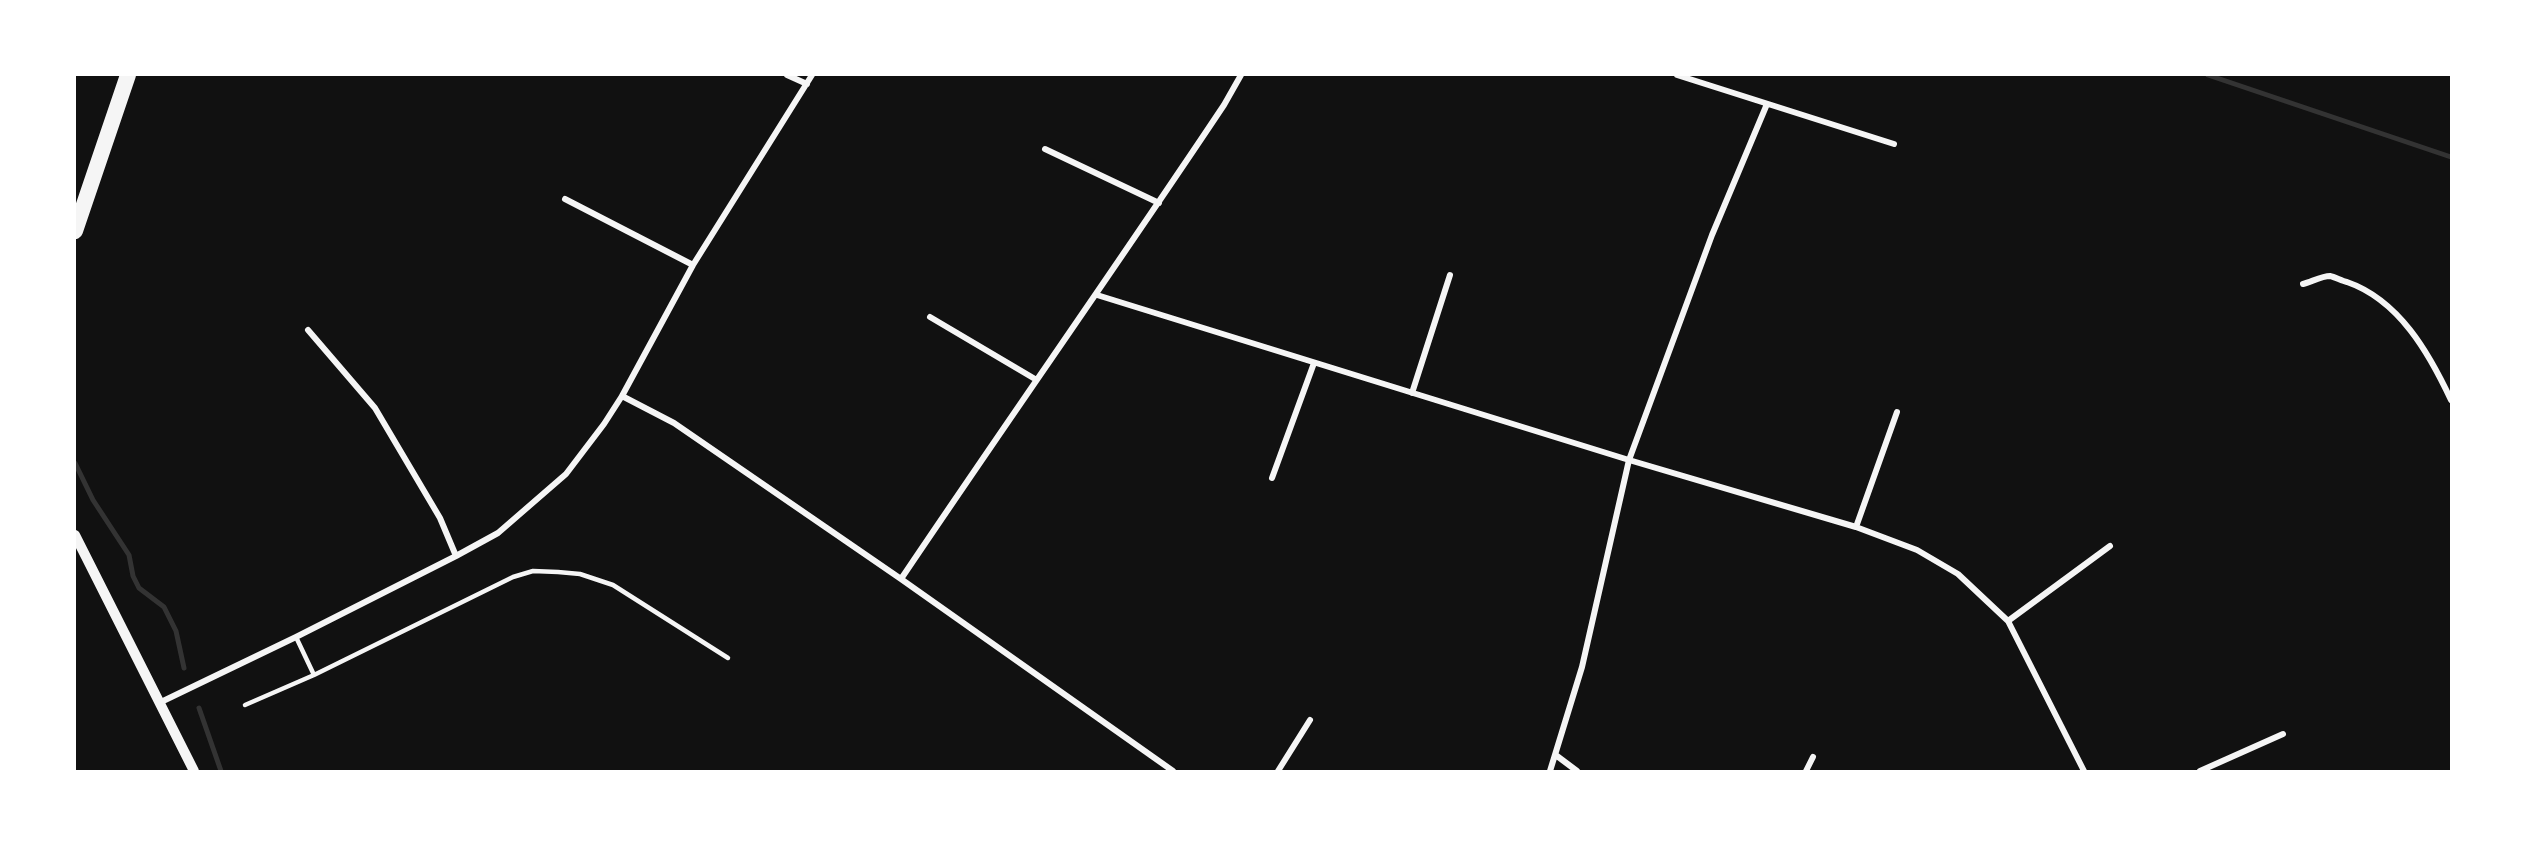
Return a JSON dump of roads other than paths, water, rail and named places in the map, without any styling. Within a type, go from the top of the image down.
[{"type":"highway","points":[[75,231],[128,75]]},
{"type":"street","points":[[787,75],[807,84]]},
{"type":"street","points":[[160,702],[296,637],[498,533],[566,474],[604,424],[693,265],[812,75]]},
{"type":"street","points":[[901,579],[1035,379],[1159,203],[1224,105],[1241,75]]},
{"type":"street","points":[[1677,75],[1893,144]]},
{"type":"street","points":[[1550,771],[1557,756],[1582,667],[1629,460],[1712,235],[1767,104]]},
{"type":"street","points":[[1044,149],[1159,203]]},
{"type":"street","points":[[565,198],[693,265]]},
{"type":"street","points":[[1412,393],[1450,275]]},
{"type":"street","points":[[2303,284],[2330,276],[2355,285],[2377,298],[2405,324],[2423,347],[2451,400]]},
{"type":"street","points":[[1096,295],[1629,460],[1856,527],[1917,550],[1939,562],[1974,587],[2008,621],[2084,771]]},
{"type":"street","points":[[930,316],[1035,379]]},
{"type":"street","points":[[308,330],[375,408],[440,518],[456,556]]},
{"type":"street","points":[[1272,478],[1314,363]]},
{"type":"street","points":[[621,396],[674,423],[901,579],[1173,771]]},
{"type":"street","points":[[1856,527],[1896,412]]},
{"type":"street","points":[[75,535],[194,771]]},
{"type":"street","points":[[2008,621],[2110,546]]},
{"type":"street","points":[[1278,771],[1310,720]]},
{"type":"street","points":[[2200,771],[2283,734]]},
{"type":"street","points":[[1557,756],[1577,771]]},
{"type":"street","points":[[1806,771],[1813,757]]},
{"type":"lane","points":[[245,705],[314,675],[513,577],[533,571],[580,574],[613,585],[728,658]]},
{"type":"lane","points":[[296,637],[314,675]]},
{"type":"waterway","points":[[2208,75],[2451,157]]},
{"type":"waterway","points":[[75,463],[93,500],[129,555],[133,576],[139,588],[164,607],[176,631],[184,668]]},
{"type":"waterway","points":[[199,708],[221,771]]}]
